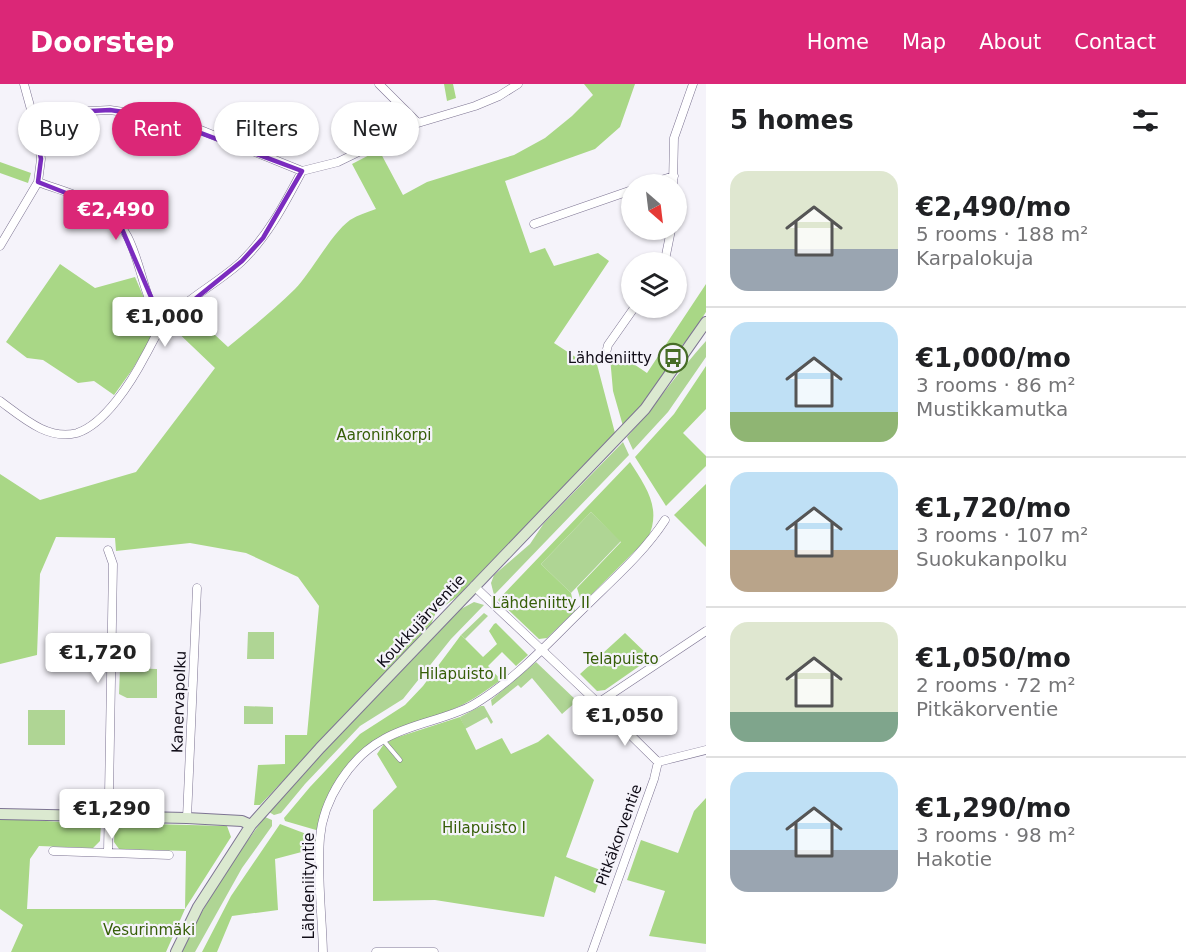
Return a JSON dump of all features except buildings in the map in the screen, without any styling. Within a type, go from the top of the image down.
[{"type":"street","points":[[24,84],[29,102]]},
{"type":"street","points":[[379,84],[397,102]]},
{"type":"street","points":[[419,123],[475,106],[499,96],[518,84]]},
{"type":"street","points":[[674,174],[674,138],[693,84]]},
{"type":"street","points":[[100,111],[158,117],[212,134],[302,171],[338,162],[350,156]]},
{"type":"street","points":[[0,246],[38,182],[41,156]]},
{"type":"street","points":[[0,401],[44,430],[74,434],[91,428],[102,419],[138,370],[163,326],[186,303],[242,261],[263,238],[302,171]]},
{"type":"street","points":[[38,182],[69,192],[99,206],[119,222],[132,243],[148,297],[163,326]]},
{"type":"street","points":[[534,224],[621,194]]},
{"type":"street","points":[[605,357],[608,345],[627,318]]},
{"type":"street","name":"Koukkujärventie","points":[[176,952],[198,907],[251,825],[320,748],[645,410],[706,322]]},
{"type":"street","name":"Lähdeniityntie","points":[[323,952],[320,836],[327,810],[345,775],[361,756],[382,740],[408,728],[454,714],[483,699],[542,649],[651,542],[665,520]]},
{"type":"street","points":[[108,550],[113,564],[108,852]]},
{"type":"street","points":[[474,586],[657,762],[706,750]]},
{"type":"street","name":"Kanervapolku","points":[[186,818],[197,588]]},
{"type":"street","points":[[598,703],[706,631]]},
{"type":"street","name":"Pitkäkorventie","points":[[592,952],[654,779],[657,762]]},
{"type":"street","points":[[0,814],[186,818],[242,821],[251,825]]},
{"type":"street","points":[[53,851],[169,855]]},
{"type":"street","points":[[376,952],[434,952]]},
{"type":"lane","points":[[382,740],[400,760]]},
{"type":"highlighted area","points":[[110,110],[158,117],[302,171],[263,238],[242,261],[163,325],[119,222],[99,206],[38,182],[41,159],[32,114]]},
{"type":"green space","points":[[444,84],[453,84],[456,98],[447,101]]},
{"type":"green space","name":"Aaroninkorpi","points":[[584,84],[635,84],[620,127],[595,149],[505,181],[530,253],[545,248],[554,266],[598,253],[609,261],[554,343],[586,364],[594,353],[615,433],[458,596],[436,612],[430,627],[260,805],[254,805],[258,765],[285,764],[285,735],[307,735],[319,606],[298,577],[246,553],[190,543],[116,551],[115,538],[56,537],[40,574],[37,655],[0,664],[0,474],[40,500],[136,472],[215,368],[170,325],[187,309],[228,347],[271,312],[302,281],[343,226],[353,218],[376,209],[352,164],[367,156],[382,156],[403,195],[427,182],[514,155],[545,138],[593,95]]},
{"type":"green space","points":[[0,162],[31,173],[28,183],[0,173]]},
{"type":"green space","points":[[60,264],[95,288],[135,277],[157,328],[114,395],[94,381],[78,383],[43,360],[27,358],[6,342]]},
{"type":"green space","points":[[706,284],[706,312],[689,338],[668,360],[665,372],[642,406],[623,426],[613,391],[610,357],[616,352],[647,373],[683,318],[687,318],[687,313]]},
{"type":"green space","points":[[706,341],[706,357],[668,412],[633,450],[627,437]]},
{"type":"green space","points":[[706,366],[706,409],[683,433],[706,456],[706,466],[666,506],[635,457],[674,414]]},
{"type":"green space","points":[[623,442],[629,455],[494,595],[491,583],[494,575],[530,544],[544,523]]},
{"type":"green space","name":"Lähdeniitty II","points":[[630,462],[646,489],[653,507],[652,527],[648,538],[582,604],[577,588],[621,542],[591,512],[541,564],[571,593],[575,611],[547,638],[539,639],[498,600]]},
{"type":"green space","points":[[706,484],[706,547],[674,515]]},
{"type":"green space","points":[[591,512],[621,541],[571,593],[541,564]]},
{"type":"green space","points":[[474,602],[484,605],[451,639],[403,699],[360,726],[281,813],[274,815],[269,812],[461,609]]},
{"type":"green space","points":[[484,613],[488,616],[465,639],[461,635]]},
{"type":"green space","name":"Hilapuisto II","points":[[496,623],[528,655],[516,666],[502,652],[488,666],[501,680],[495,685],[461,706],[400,728],[373,741],[349,762],[335,783],[319,828],[316,830],[285,821],[284,818],[310,787],[360,734],[405,705],[423,686],[461,635],[483,657],[497,644],[489,631]]},
{"type":"green space","points":[[248,632],[274,632],[274,659],[247,659]]},
{"type":"green space","name":"Telapuisto","points":[[625,633],[651,658],[605,690],[597,691],[580,674]]},
{"type":"green space","points":[[536,662],[577,701],[562,714],[532,678],[521,688],[518,685],[492,706],[491,700]]},
{"type":"green space","points":[[120,668],[157,669],[157,698],[127,698],[119,694]]},
{"type":"green space","points":[[244,706],[273,707],[273,724],[244,724]]},
{"type":"green space","points":[[484,706],[493,722],[491,724],[487,717],[465,729],[460,717]]},
{"type":"green space","points":[[28,710],[65,710],[65,745],[28,745]]},
{"type":"green space","name":"Hilapuisto I","points":[[460,717],[476,750],[502,738],[511,754],[538,742],[548,734],[594,780],[566,857],[603,871],[595,893],[555,876],[544,917],[435,900],[373,901],[373,810],[397,787],[377,754],[384,744],[392,739]]},
{"type":"green space","points":[[706,798],[706,944],[649,936],[665,891],[627,880],[641,840],[678,853],[694,811]]},
{"type":"green space","points":[[265,817],[272,820],[272,826],[242,868],[195,952],[181,952],[220,882]]},
{"type":"green space","name":"Vesurinmäki","points":[[0,820],[101,824],[100,841],[93,848],[39,846],[30,859],[27,909],[185,909],[166,952],[11,952],[23,925],[0,909]]},
{"type":"green space","points":[[115,823],[227,826],[231,837],[185,909],[186,851],[119,849],[114,842]]},
{"type":"green space","points":[[280,824],[317,838],[313,849],[275,859],[278,910],[232,916],[217,952],[202,952],[231,896]]},
{"type":"place","name":"Lähdeniitty","points":[[673,358]]}]
